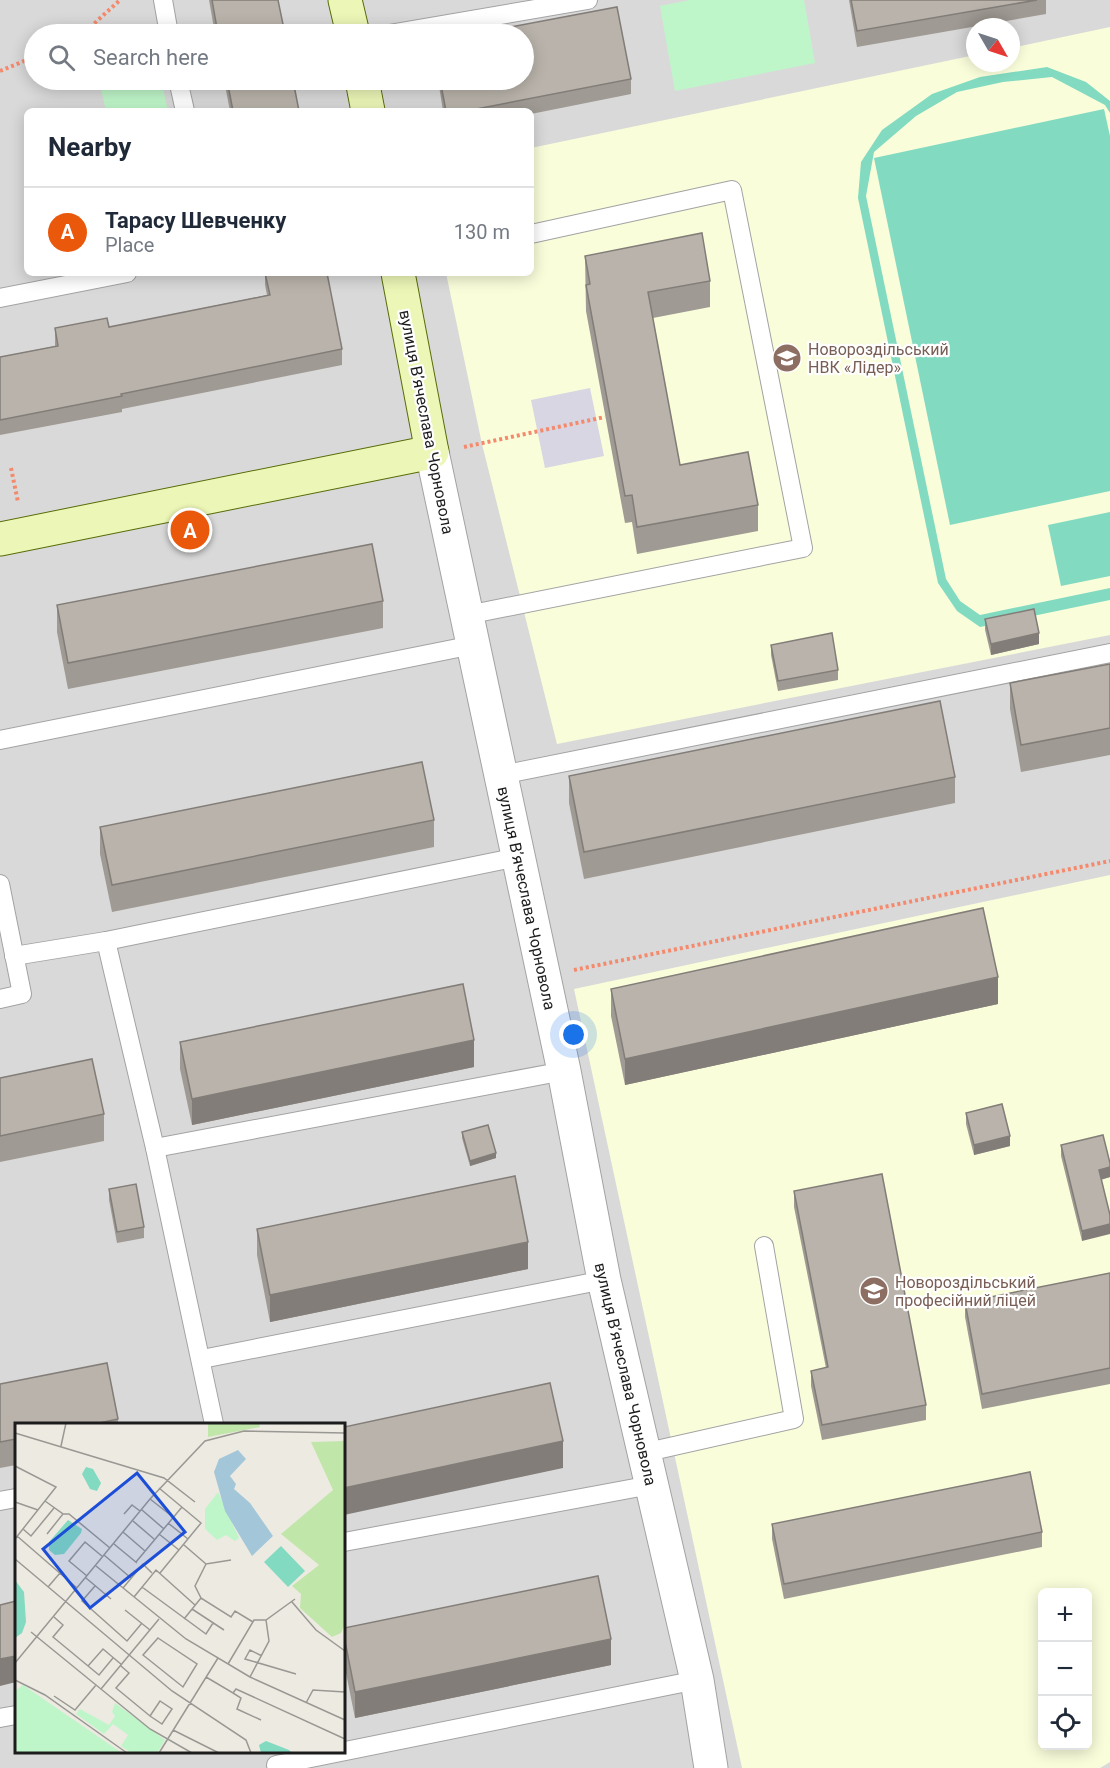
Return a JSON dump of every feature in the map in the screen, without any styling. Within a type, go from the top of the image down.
[{"type":"street","points":[[345,0],[351,24]]},
{"type":"street","points":[[364,90],[367,108]]},
{"type":"street","name":"вулиця Вʼячеслава Чорновола","points":[[399,276],[443,450],[470,630],[564,1071],[604,1280],[697,1680],[711,1768]]},
{"type":"street","points":[[0,539],[443,450]]},
{"type":"lane","points":[[163,0],[167,24]]},
{"type":"lane","points":[[448,24],[588,0]]},
{"type":"lane","points":[[180,90],[183,108]]},
{"type":"lane","points":[[0,740],[470,630],[803,548],[732,189],[534,233]]},
{"type":"lane","points":[[0,298],[112,276]]},
{"type":"lane","points":[[501,775],[1110,653]]},
{"type":"lane","points":[[14,956],[106,941],[518,857]]},
{"type":"lane","points":[[0,884],[22,994],[0,999]]},
{"type":"lane","points":[[106,941],[155,1148],[202,1359],[214,1423]]},
{"type":"lane","points":[[155,1148],[564,1071]]},
{"type":"lane","points":[[644,1453],[794,1419],[764,1246]]},
{"type":"lane","points":[[202,1359],[604,1280]]},
{"type":"lane","points":[[345,1542],[651,1485]]},
{"type":"lane","points":[[0,1501],[15,1498]]},
{"type":"lane","points":[[345,1749],[697,1680]]},
{"type":"lane","points":[[0,1718],[15,1715]]},
{"type":"lane","points":[[276,1762],[322,1753]]},
{"type":"path","points":[[94,24],[120,0]]},
{"type":"path","points":[[0,71],[24,61]]},
{"type":"path","points":[[443,450],[605,417]]},
{"type":"path","points":[[570,970],[1110,861]]},
{"type":"shaded area","points":[[0,0],[1110,0],[1110,1768],[0,1768]]},
{"type":"shaded area","name":"Новороздільський НВК «Лідер»","points":[[1110,27],[1110,635],[557,744],[482,444],[447,276],[534,276],[534,147],[966,57],[966,72],[1020,72],[1020,46]]},
{"type":"shaded area","points":[[590,388],[604,456],[545,468],[531,400]]},
{"type":"shaded area","name":"Новороздільський професійний ліцей","points":[[1110,875],[1110,1762],[1100,1768],[742,1768],[574,989]]},
{"type":"green space","points":[[690,0],[804,0],[815,63],[675,91],[660,6]]},
{"type":"green space","points":[[1047,67],[1086,82],[1110,101],[1110,113],[1105,105],[1052,77],[1003,82],[957,92],[916,116],[874,152],[866,196],[946,579],[960,601],[980,615],[1110,588],[1110,600],[980,627],[957,611],[938,583],[858,198],[861,162],[882,130],[932,94],[980,77]]},
{"type":"green space","points":[[101,90],[163,90],[167,108],[105,108]]},
{"type":"green space","points":[[1104,109],[1110,136],[1110,491],[950,525],[874,158]]},
{"type":"green space","points":[[1110,512],[1110,576],[1061,586],[1048,525]]},
{"type":"building","points":[[212,0],[278,0],[283,24],[216,24]]},
{"type":"building","points":[[851,0],[1037,0],[857,31]]},
{"type":"building","points":[[617,7],[631,79],[481,108],[445,108],[442,90],[534,90],[534,24],[527,24]]},
{"type":"building","points":[[229,90],[295,90],[298,108],[232,108]]},
{"type":"building","points":[[702,233],[710,281],[648,292],[680,465],[748,452],[758,505],[637,527],[632,495],[625,496],[586,285],[590,284],[585,256]]},
{"type":"building","points":[[266,276],[328,276],[342,349],[0,420],[0,357],[58,346],[55,328],[107,318],[109,327],[270,295]]},
{"type":"building","points":[[372,544],[383,601],[68,663],[57,605]]},
{"type":"building","points":[[1034,609],[1039,633],[991,644],[985,619]]},
{"type":"building","points":[[832,633],[838,670],[778,681],[771,645]]},
{"type":"building","points":[[1110,664],[1110,728],[1021,745],[1010,683]]},
{"type":"building","points":[[940,701],[955,777],[584,852],[569,776]]},
{"type":"building","points":[[422,762],[434,820],[112,885],[100,827]]},
{"type":"building","points":[[983,908],[998,977],[625,1059],[611,989]]},
{"type":"building","points":[[463,984],[474,1040],[192,1099],[180,1042]]},
{"type":"building","points":[[92,1059],[104,1114],[0,1136],[0,1078]]},
{"type":"building","points":[[1002,1104],[1010,1136],[974,1145],[966,1113]]},
{"type":"building","points":[[488,1125],[496,1153],[470,1161],[462,1132]]},
{"type":"building","points":[[1103,1135],[1110,1167],[1099,1170],[1110,1224],[1082,1231],[1061,1145]]},
{"type":"building","points":[[882,1174],[926,1405],[822,1425],[811,1371],[828,1367],[794,1191]]},
{"type":"building","points":[[515,1176],[528,1242],[270,1295],[257,1229]]},
{"type":"building","points":[[136,1184],[144,1227],[117,1232],[109,1189]]},
{"type":"building","points":[[1110,1273],[1110,1368],[982,1394],[965,1302]]},
{"type":"building","points":[[107,1363],[118,1419],[99,1423],[15,1423],[15,1439],[0,1442],[0,1384]]},
{"type":"building","points":[[550,1383],[563,1441],[345,1488],[345,1427]]},
{"type":"building","points":[[1030,1472],[1042,1532],[784,1584],[772,1524]]},
{"type":"building","points":[[598,1576],[611,1639],[355,1692],[345,1641],[345,1628]]},
{"type":"building","points":[[15,1601],[15,1656],[0,1659],[0,1605]]},
{"type":"place","name":"Новороздільський НВК «Лідер»","points":[[787,358]]},
{"type":"place","name":"Тарасу Шевченку","points":[[190,530]]},
{"type":"place","name":"Новороздільський професійний ліцей","points":[[874,1291]]}]
